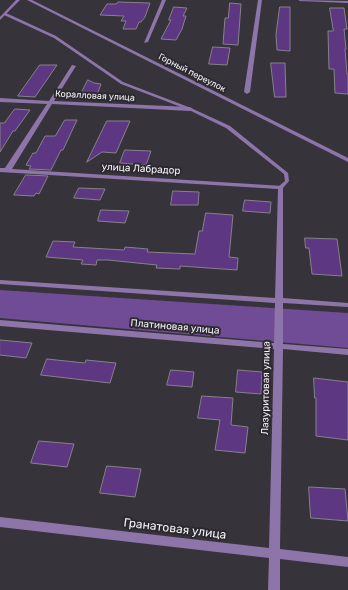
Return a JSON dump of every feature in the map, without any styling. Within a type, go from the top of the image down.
[{"type":"street","points":[[0,19],[18,0]]},
{"type":"street","name":"Горный переулок","points":[[29,0],[348,160]]},
{"type":"street","points":[[146,42],[164,0]]},
{"type":"street","points":[[247,92],[260,0]]},
{"type":"street","points":[[300,0],[348,2]]},
{"type":"street","points":[[4,171],[51,103],[74,66]]},
{"type":"street","name":"Коралловая улица","points":[[0,100],[190,109]]},
{"type":"street","name":"улица Лабрадор","points":[[4,171],[281,187]]},
{"type":"street","name":"Лазуритовая улица","points":[[274,590],[281,187]]},
{"type":"street","points":[[0,282],[348,305]]},
{"type":"street","name":"Платиновая улица","points":[[0,323],[348,352]]},
{"type":"street","name":"Гранатовая улица","points":[[0,522],[348,562]]},
{"type":"lane","points":[[5,14],[54,38],[122,83],[190,109],[228,127],[286,174],[287,181],[281,187]]},
{"type":"shaded area","points":[[0,290],[348,313],[348,348],[0,318]]},
{"type":"building","points":[[118,2],[150,3],[145,17],[141,22],[139,22],[136,29],[123,29],[126,21],[121,21],[124,16],[100,15],[107,4],[116,4]]},
{"type":"building","points":[[230,3],[241,4],[238,45],[223,44],[225,18],[228,18]]},
{"type":"building","points":[[174,7],[187,8],[183,16],[186,16],[182,29],[176,40],[161,39],[171,20],[169,20]]},
{"type":"building","points":[[280,7],[290,7],[290,51],[277,50],[276,35]]},
{"type":"building","points":[[330,8],[344,8],[347,29],[344,29],[348,74],[348,94],[335,93],[334,69],[329,69],[328,31],[333,31]]},
{"type":"building","points":[[213,47],[230,48],[227,65],[209,64]]},
{"type":"building","points":[[271,63],[285,63],[286,97],[275,97]]},
{"type":"building","points":[[40,65],[57,65],[35,97],[18,96]]},
{"type":"building","points":[[88,80],[101,84],[97,95],[81,94]]},
{"type":"building","points":[[15,109],[30,110],[15,131],[13,131],[0,152],[0,123],[4,123]]},
{"type":"building","points":[[65,120],[77,120],[63,150],[61,150],[51,170],[29,169],[31,166],[26,165],[33,153],[36,153],[45,136],[55,136]]},
{"type":"building","points":[[107,121],[130,121],[116,153],[102,152],[87,162]]},
{"type":"building","points":[[125,150],[151,151],[146,165],[120,163]]},
{"type":"building","points":[[26,175],[48,176],[39,194],[36,193],[34,196],[14,195]]},
{"type":"building","points":[[79,188],[105,189],[100,200],[74,198]]},
{"type":"building","points":[[173,191],[199,192],[198,205],[171,205]]},
{"type":"building","points":[[245,200],[271,202],[270,213],[243,211]]},
{"type":"building","points":[[101,210],[129,211],[125,223],[98,221]]},
{"type":"building","points":[[206,213],[233,215],[229,257],[238,258],[237,270],[180,266],[180,269],[156,268],[157,265],[108,260],[97,260],[96,265],[81,264],[83,260],[46,257],[53,241],[75,242],[73,247],[124,250],[125,247],[148,249],[147,252],[195,254],[199,231],[202,231]]},
{"type":"building","points":[[305,238],[337,239],[342,276],[312,274],[309,248],[306,248]]},
{"type":"building","points":[[0,340],[32,343],[26,358],[0,355]]},
{"type":"building","points":[[47,359],[85,363],[86,360],[116,363],[110,383],[41,375]]},
{"type":"building","points":[[171,370],[194,372],[192,387],[167,385]]},
{"type":"building","points":[[238,370],[262,372],[261,394],[236,392]]},
{"type":"building","points":[[314,378],[348,382],[348,440],[316,436],[316,398]]},
{"type":"building","points":[[202,396],[233,398],[231,425],[248,427],[245,453],[215,450],[220,420],[198,418]]},
{"type":"building","points":[[39,441],[74,444],[67,467],[31,463]]},
{"type":"building","points":[[107,466],[141,469],[135,497],[100,493]]},
{"type":"building","points":[[309,487],[345,489],[348,521],[311,518]]}]
